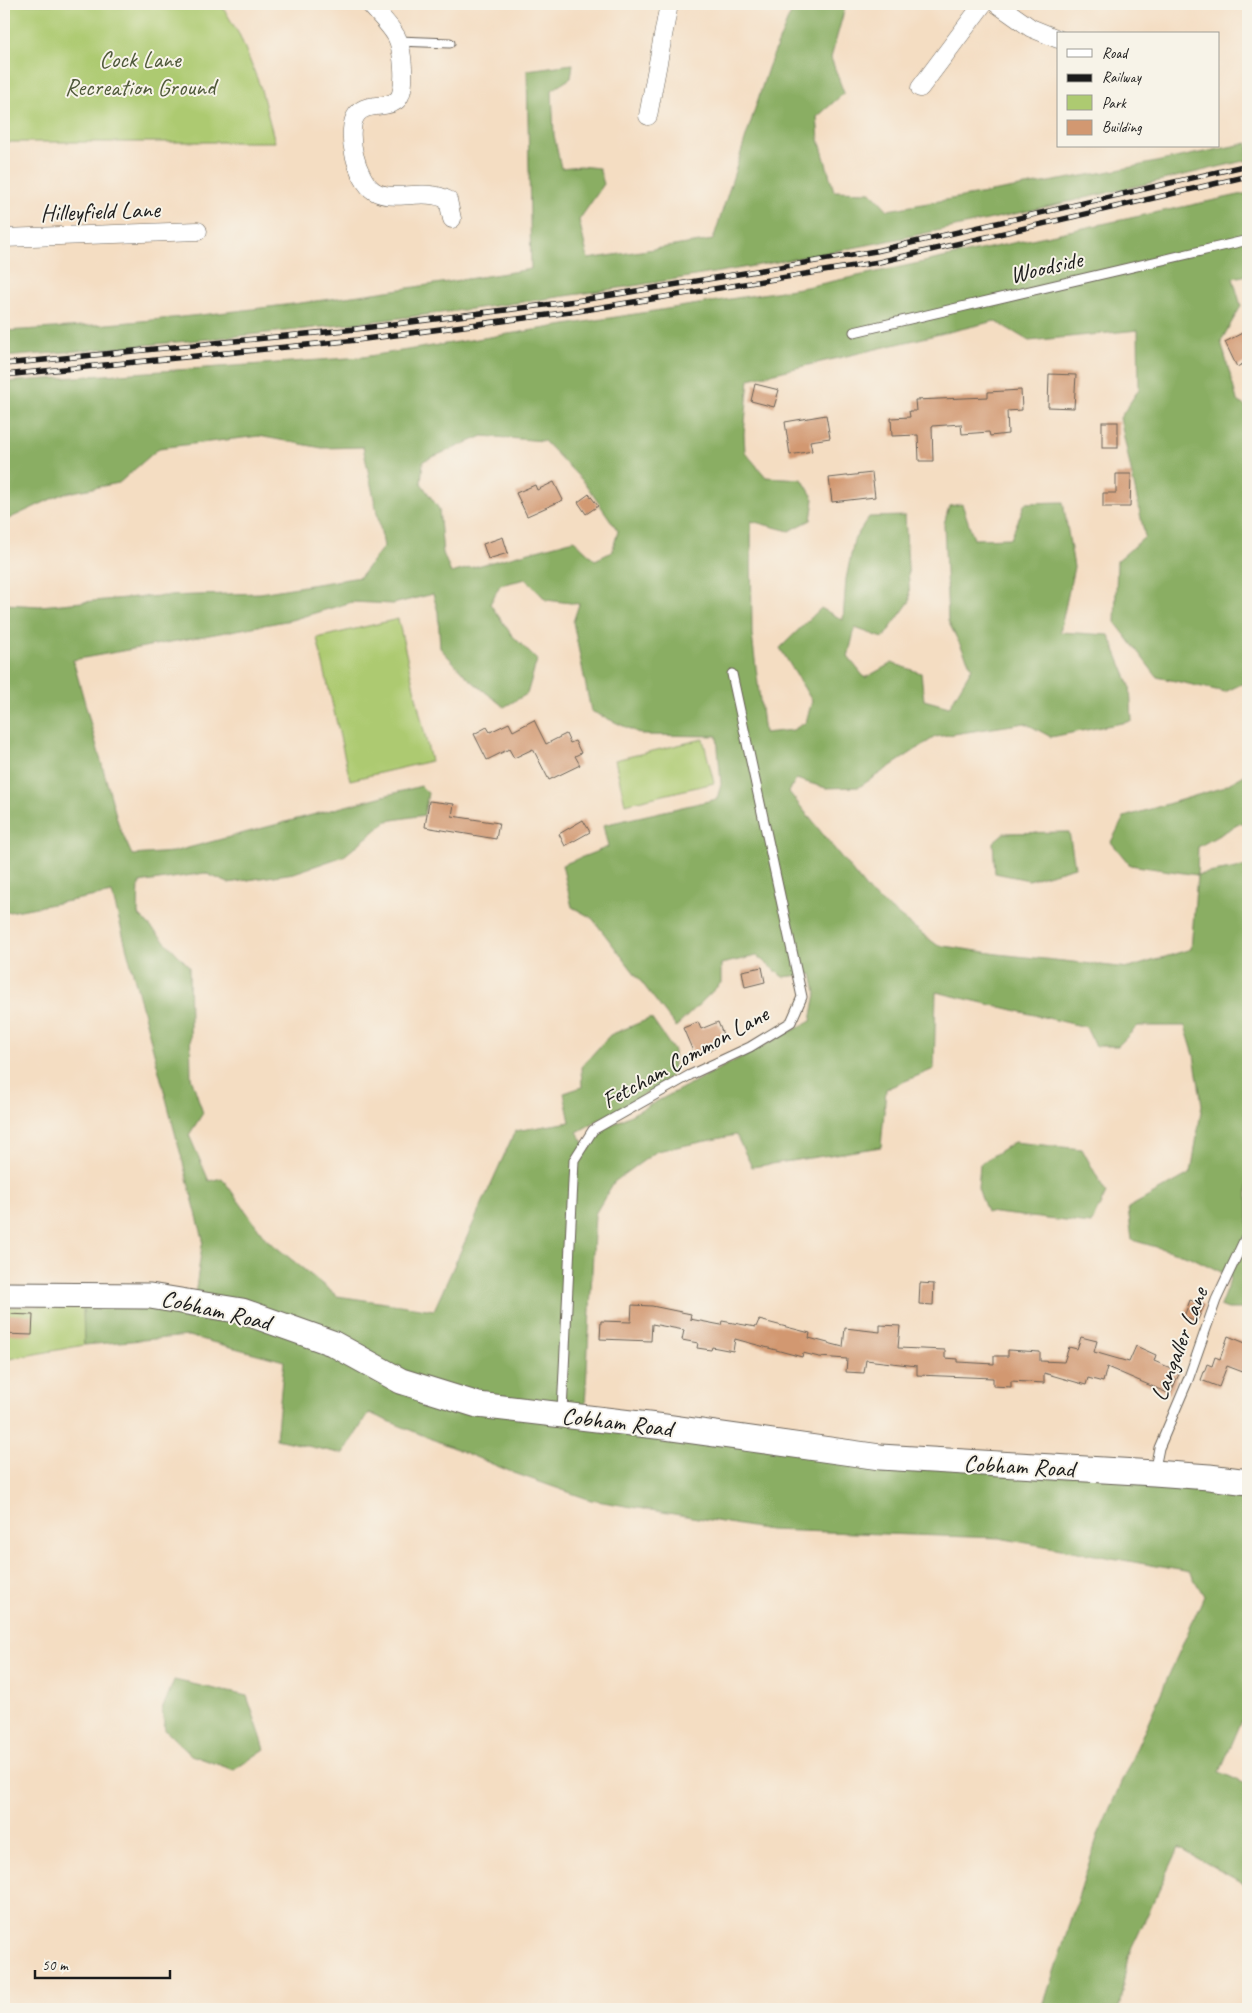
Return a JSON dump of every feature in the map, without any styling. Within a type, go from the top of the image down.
[{"type":"street","points":[[370,4],[396,36],[404,83],[402,95],[395,102],[366,108],[357,114],[353,124],[356,161],[366,183],[375,192],[388,195],[424,193],[440,195],[448,200],[452,219]]},
{"type":"street","points":[[648,116],[669,4]]},
{"type":"street","points":[[920,88],[983,4]]},
{"type":"street","points":[[997,4],[1031,28],[1057,39]]},
{"type":"street","name":"Hilleyfield Lane","points":[[4,238],[198,230]]},
{"type":"street","name":"Cobham Road","points":[[4,1295],[150,1296],[242,1311],[332,1343],[401,1381],[478,1405],[666,1427],[880,1457],[1154,1473],[1248,1482]]},
{"type":"lane","points":[[398,41],[450,43]]},
{"type":"lane","name":"Woodside","points":[[854,332],[1248,240]]},
{"type":"lane","name":"Fetcham Common Lane","points":[[562,1415],[574,1160],[593,1130],[690,1075],[750,1047],[791,1022],[802,996],[732,674]]},
{"type":"lane","name":"Langaller Lane","points":[[1154,1473],[1159,1448],[1188,1380],[1216,1300],[1248,1232]]},
{"type":"green space","name":"Cock Lane Recreation Ground","points":[[4,4],[221,4],[240,36],[260,86],[275,142],[4,142]]},
{"type":"green space","points":[[796,4],[846,4],[831,58],[844,93],[817,117],[819,139],[834,191],[871,192],[888,210],[1117,170],[1248,143],[1248,160],[951,228],[831,252],[676,279],[580,294],[389,319],[196,340],[4,357],[4,331],[202,315],[400,289],[531,269],[527,70],[573,64],[571,78],[552,90],[554,135],[561,168],[580,166],[599,168],[604,184],[579,220],[588,259],[713,240],[768,68]]},
{"type":"green space","points":[[1248,193],[1248,275],[1233,278],[1241,306],[1221,341],[1237,400],[1248,409],[1248,681],[1225,692],[1157,677],[1115,622],[1117,561],[1145,537],[1120,418],[1139,389],[1138,330],[1029,341],[995,321],[749,379],[744,434],[745,452],[766,477],[802,479],[814,499],[811,520],[789,531],[751,521],[752,635],[764,733],[793,730],[806,722],[812,701],[780,648],[821,608],[843,620],[846,579],[854,540],[869,517],[905,516],[910,601],[883,638],[855,628],[848,657],[865,678],[892,663],[921,673],[924,700],[949,707],[972,668],[948,621],[944,524],[949,506],[962,504],[974,539],[1011,538],[1025,503],[1063,502],[1074,567],[1060,632],[1109,635],[1130,686],[1132,721],[1051,737],[1025,723],[935,737],[859,787],[826,788],[796,779],[789,792],[870,893],[937,945],[998,954],[1129,968],[1191,949],[1197,875],[1248,866],[1248,1298],[1245,1309],[1228,1309],[1220,1306],[1231,1277],[1191,1257],[1132,1240],[1128,1208],[1191,1173],[1202,1105],[1194,1055],[1185,1026],[1138,1026],[1118,1046],[1095,1046],[1086,1027],[936,992],[934,1069],[886,1089],[881,1147],[752,1167],[736,1135],[657,1151],[614,1182],[595,1214],[584,1426],[1156,1479],[1248,1495],[1248,1706],[1220,1772],[1248,1785],[1248,1886],[1179,1848],[1128,1956],[1119,2009],[1042,2009],[1098,1835],[1204,1596],[1190,1572],[999,1538],[769,1530],[591,1500],[514,1473],[369,1413],[343,1454],[276,1439],[284,1361],[189,1336],[84,1345],[83,1305],[193,1309],[203,1239],[112,893],[4,913],[4,604],[40,606],[136,597],[260,593],[360,577],[384,546],[363,447],[322,448],[259,436],[159,448],[119,483],[62,494],[4,521],[4,382],[363,357],[806,287]],"holes":[[[483,436],[544,441],[584,482],[618,531],[612,552],[595,560],[574,540],[451,573],[443,553],[439,509],[421,483],[423,461]],[[526,579],[546,600],[579,604],[573,622],[591,711],[643,735],[717,736],[721,784],[717,799],[603,825],[608,847],[562,865],[572,907],[592,918],[676,1027],[721,983],[721,964],[757,956],[783,977],[812,974],[816,993],[811,1021],[600,1131],[589,1150],[577,1132],[657,1088],[674,1073],[674,1051],[651,1018],[610,1035],[581,1067],[582,1087],[564,1093],[570,1122],[515,1131],[434,1310],[337,1296],[266,1239],[222,1178],[209,1181],[189,1135],[203,1113],[191,1077],[189,966],[138,914],[139,883],[205,873],[228,883],[294,873],[344,856],[387,821],[424,815],[428,793],[421,786],[173,852],[132,855],[119,826],[73,660],[291,620],[352,602],[393,604],[433,594],[438,612],[440,648],[468,678],[504,707],[527,694],[537,660],[511,634],[490,604],[500,585]]]},
{"type":"green space","points":[[398,619],[431,761],[350,780],[317,638]]},
{"type":"green space","points":[[703,739],[714,783],[625,804],[615,760]]},
{"type":"green space","points":[[1248,773],[1248,821],[1198,847],[1197,875],[1130,865],[1111,842],[1124,817],[1221,788]]},
{"type":"green space","points":[[1069,832],[1075,867],[1029,880],[995,873],[993,842],[1004,833]]},
{"type":"green space","points":[[1014,1142],[1082,1149],[1106,1193],[1091,1224],[987,1212],[978,1188],[980,1164]]},
{"type":"green space","points":[[83,1305],[84,1345],[4,1360],[4,1307]]},
{"type":"green space","points":[[174,1680],[247,1696],[265,1749],[234,1770],[191,1755],[165,1730],[162,1710]]},
{"type":"building","points":[[1248,330],[1248,361],[1237,367],[1225,342]]},
{"type":"building","points":[[1049,374],[1076,375],[1074,408],[1048,407]]},
{"type":"building","points":[[755,384],[779,390],[774,407],[751,401]]},
{"type":"building","points":[[1021,390],[1022,410],[1007,411],[1008,434],[990,436],[989,432],[962,434],[961,424],[932,426],[933,461],[919,461],[918,435],[892,436],[891,418],[910,417],[909,411],[916,411],[915,400],[988,397],[988,392]]},
{"type":"building","points":[[826,415],[830,438],[810,441],[812,451],[790,455],[785,422]]},
{"type":"building","points":[[1102,422],[1118,422],[1118,448],[1102,448]]},
{"type":"building","points":[[872,473],[875,497],[832,502],[829,478]]},
{"type":"building","points":[[1116,474],[1131,474],[1130,507],[1103,507],[1103,493],[1116,493]]},
{"type":"building","points":[[554,482],[563,500],[527,516],[516,493],[535,485],[537,490]]},
{"type":"building","points":[[589,494],[598,506],[586,514],[578,502]]},
{"type":"building","points":[[503,537],[508,553],[488,559],[483,544]]},
{"type":"building","points":[[534,720],[546,744],[566,734],[570,743],[575,741],[581,753],[575,756],[580,765],[549,780],[533,749],[514,758],[509,749],[487,760],[474,734],[487,727],[490,732],[509,723],[513,731]]},
{"type":"building","points":[[429,801],[454,804],[452,816],[499,823],[496,839],[425,827]]},
{"type":"building","points":[[583,820],[590,832],[565,846],[559,834]]},
{"type":"building","points":[[762,967],[765,982],[745,987],[742,971]]},
{"type":"building","points":[[698,1022],[701,1029],[718,1022],[724,1037],[713,1042],[715,1048],[695,1056],[683,1028]]},
{"type":"building","points":[[920,1283],[934,1284],[933,1305],[919,1304]]},
{"type":"building","points":[[1190,1300],[1204,1305],[1197,1322],[1184,1317]]},
{"type":"building","points":[[632,1305],[652,1306],[691,1314],[690,1319],[721,1325],[722,1321],[756,1327],[759,1320],[810,1333],[809,1338],[843,1347],[845,1328],[880,1332],[880,1325],[900,1326],[898,1348],[945,1350],[945,1358],[958,1359],[958,1362],[994,1364],[994,1356],[1008,1356],[1008,1350],[1040,1352],[1040,1361],[1064,1362],[1069,1347],[1077,1349],[1081,1337],[1097,1341],[1094,1352],[1129,1362],[1136,1346],[1156,1355],[1154,1361],[1180,1372],[1170,1394],[1107,1367],[1103,1382],[1088,1378],[1086,1385],[1044,1373],[1044,1383],[1011,1381],[1011,1387],[993,1386],[993,1378],[917,1375],[917,1366],[866,1360],[864,1373],[846,1372],[847,1359],[819,1357],[803,1353],[802,1357],[735,1339],[733,1351],[712,1347],[711,1350],[697,1348],[698,1343],[682,1340],[684,1330],[652,1324],[651,1341],[600,1339],[601,1321],[631,1322]]},
{"type":"building","points":[[4,1314],[33,1315],[32,1335],[4,1334]]},
{"type":"building","points":[[1228,1336],[1248,1344],[1248,1374],[1227,1366],[1219,1387],[1201,1380],[1207,1364],[1212,1366],[1215,1357],[1220,1359]]},
{"type":"railway","points":[[4,364],[356,329],[576,301],[876,251],[1248,165]]},
{"type":"railway","points":[[4,375],[357,340],[578,311],[879,262],[1248,176]]}]
